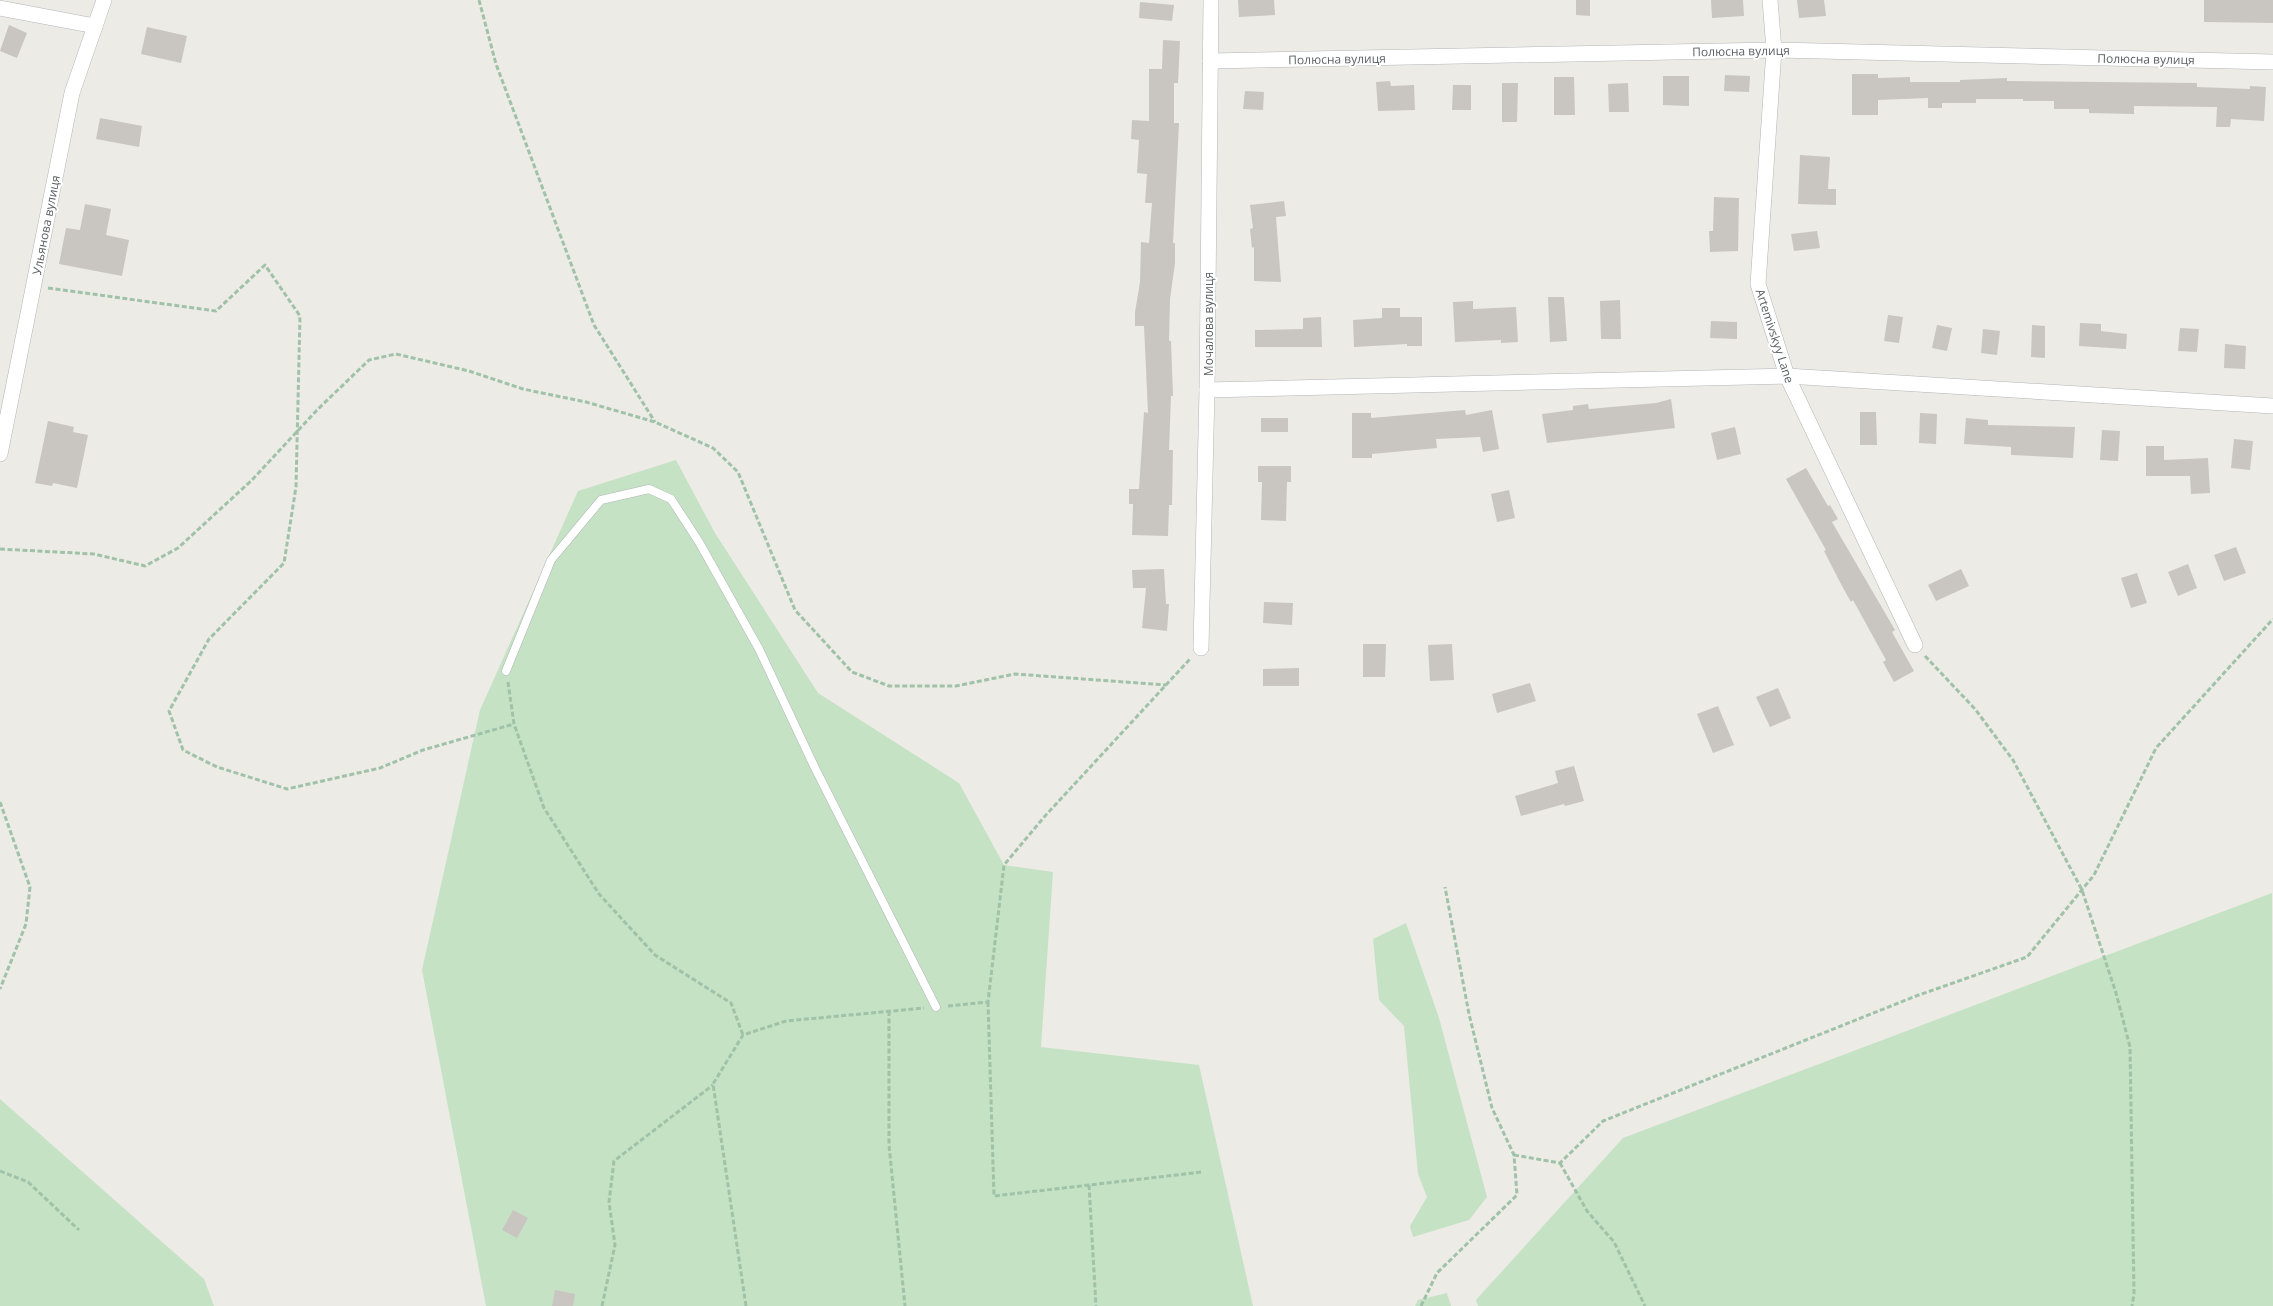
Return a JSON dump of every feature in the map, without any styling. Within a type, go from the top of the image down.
[{"type":"street","name":"Ульянова вулиця","points":[[0,454],[72,93],[104,0]]},
{"type":"street","name":"Мочалова вулиця","points":[[1201,648],[1207,390],[1211,0]]},
{"type":"street","name":"Artemivskyy Lane","points":[[1770,0],[1774,50],[1758,284],[1787,376],[1915,645]]},
{"type":"street","points":[[0,8],[95,26]]},
{"type":"street","name":"Полюсна вулиця","points":[[1210,61],[1774,50],[2273,62]]},
{"type":"street","points":[[1207,390],[1787,376],[2273,406]]},
{"type":"lane","points":[[506,671],[551,560],[601,500],[649,489],[671,499],[699,542],[759,649],[820,777],[936,1007]]},
{"type":"path","points":[[479,0],[496,64],[594,324],[655,422]]},
{"type":"path","points":[[33,286],[216,311],[265,265],[300,316],[296,487],[284,563],[209,639],[169,710],[183,750],[217,767],[287,788],[380,768],[423,750],[514,724]]},
{"type":"path","points":[[1560,1163],[1603,1121],[1916,996],[2027,957],[2094,875],[2156,748],[2273,620]]},
{"type":"path","points":[[1915,645],[1975,709],[2013,760],[2082,890],[2116,993],[2130,1047],[2134,1294],[2132,1306]]},
{"type":"path","points":[[506,671],[514,724],[544,808],[599,894],[655,955],[731,1003],[743,1035]]},
{"type":"path","points":[[0,802],[30,887],[26,924],[0,989]]},
{"type":"path","points":[[1421,1306],[1437,1273],[1517,1194],[1514,1155],[1492,1108],[1469,1014],[1445,887]]},
{"type":"path","points":[[988,1002],[994,1196],[1202,1172]]},
{"type":"path","points":[[889,1011],[889,1145],[905,1306]]},
{"type":"path","points":[[602,1306],[615,1245],[609,1202],[614,1161],[713,1084]]},
{"type":"path","points":[[1514,1155],[1560,1163]]},
{"type":"path","points":[[1560,1163],[1587,1211],[1614,1242],[1644,1306]]},
{"type":"path","points":[[0,1171],[28,1182],[79,1230]]},
{"type":"path","points":[[1089,1185],[1096,1306]]},
{"type":"green space","points":[[676,460],[715,533],[818,693],[959,783],[1004,865],[1053,872],[1041,1047],[1199,1065],[1253,1306],[486,1306],[422,970],[480,710],[578,491]]},
{"type":"green space","points":[[2272,893],[2273,1306],[1478,1306],[1476,1300],[1623,1138]]},
{"type":"green space","points":[[1406,923],[1439,1018],[1487,1197],[1469,1220],[1413,1237],[1410,1226],[1427,1197],[1418,1174],[1404,1026],[1379,1000],[1373,939]]},
{"type":"green space","points":[[0,1099],[204,1279],[214,1306],[0,1306]]},
{"type":"green space","points":[[1447,1293],[1451,1306],[1415,1306],[1418,1300]]},
{"type":"building","points":[[1238,0],[1274,0],[1275,15],[1239,17]]},
{"type":"building","points":[[1576,0],[1590,0],[1590,16],[1576,15]]},
{"type":"building","points":[[1711,0],[1743,0],[1744,16],[1712,18]]},
{"type":"building","points":[[1797,0],[1824,0],[1826,16],[1799,18]]},
{"type":"building","points":[[2204,0],[2273,0],[2273,23],[2204,22]]},
{"type":"building","points":[[1140,2],[1174,5],[1172,21],[1139,18]]},
{"type":"building","points":[[9,25],[27,33],[17,58],[0,51]]},
{"type":"building","points":[[147,27],[187,36],[181,63],[141,54]]},
{"type":"building","points":[[1163,40],[1180,41],[1178,83],[1174,83],[1174,123],[1179,123],[1173,243],[1175,243],[1175,263],[1170,299],[1169,341],[1171,341],[1173,396],[1171,396],[1169,450],[1173,450],[1172,505],[1169,505],[1168,536],[1132,535],[1133,504],[1129,504],[1129,489],[1139,489],[1144,412],[1148,413],[1144,326],[1135,326],[1135,312],[1140,282],[1141,242],[1149,243],[1152,203],[1145,203],[1147,174],[1137,173],[1139,140],[1131,139],[1132,120],[1149,121],[1149,69],[1162,69]]},
{"type":"building","points":[[1852,74],[1878,74],[1878,78],[1910,77],[1910,82],[1960,82],[1960,80],[2007,78],[2007,81],[2197,83],[2197,87],[2250,89],[2250,86],[2266,87],[2264,121],[2231,119],[2230,127],[2216,127],[2217,107],[2134,106],[2134,114],[2089,113],[2089,109],[2054,109],[2054,101],[2023,101],[2023,99],[1976,99],[1976,103],[1942,103],[1942,108],[1928,108],[1928,98],[1878,100],[1878,115],[1852,115]]},
{"type":"building","points":[[1725,75],[1750,76],[1749,92],[1724,91]]},
{"type":"building","points":[[1663,76],[1689,76],[1689,106],[1663,105]]},
{"type":"building","points":[[1554,77],[1574,77],[1575,115],[1554,115]]},
{"type":"building","points":[[1390,81],[1391,86],[1414,85],[1415,110],[1378,111],[1376,82]]},
{"type":"building","points":[[1502,83],[1518,83],[1517,122],[1502,122]]},
{"type":"building","points":[[1628,83],[1629,112],[1609,112],[1608,84]]},
{"type":"building","points":[[1453,85],[1471,85],[1471,110],[1452,110]]},
{"type":"building","points":[[1245,91],[1264,92],[1263,110],[1243,109]]},
{"type":"building","points":[[100,118],[142,126],[139,147],[96,139]]},
{"type":"building","points":[[1800,155],[1830,157],[1828,189],[1836,189],[1836,205],[1798,204]]},
{"type":"building","points":[[1714,197],[1739,198],[1738,251],[1710,252],[1709,231],[1713,231]]},
{"type":"building","points":[[1284,201],[1286,216],[1276,217],[1281,282],[1254,281],[1254,247],[1252,248],[1250,229],[1253,228],[1250,205]]},
{"type":"building","points":[[85,204],[111,209],[106,235],[129,240],[122,276],[59,264],[66,228],[80,230]]},
{"type":"building","points":[[1817,231],[1820,248],[1794,251],[1791,234]]},
{"type":"building","points":[[1548,297],[1564,297],[1567,341],[1550,342]]},
{"type":"building","points":[[1620,300],[1621,339],[1601,339],[1600,301]]},
{"type":"building","points":[[1473,301],[1473,309],[1516,307],[1518,342],[1501,343],[1501,340],[1455,342],[1453,302]]},
{"type":"building","points":[[1382,308],[1400,308],[1400,317],[1422,317],[1422,346],[1407,346],[1407,344],[1354,347],[1353,320],[1382,318]]},
{"type":"building","points":[[1888,315],[1903,317],[1899,343],[1884,341]]},
{"type":"building","points":[[1321,317],[1322,347],[1255,347],[1255,330],[1303,329],[1303,318]]},
{"type":"building","points":[[1711,321],[1737,322],[1737,339],[1710,338]]},
{"type":"building","points":[[2080,323],[2101,324],[2101,331],[2127,334],[2126,349],[2079,346]]},
{"type":"building","points":[[1937,325],[1952,328],[1947,351],[1932,348]]},
{"type":"building","points":[[2032,325],[2045,326],[2045,358],[2031,357]]},
{"type":"building","points":[[2180,328],[2199,329],[2197,352],[2178,351]]},
{"type":"building","points":[[1983,329],[2000,331],[1997,355],[1981,353]]},
{"type":"building","points":[[2225,344],[2246,346],[2245,369],[2224,368]]},
{"type":"building","points":[[1671,399],[1675,428],[1547,443],[1542,414],[1573,410],[1573,406],[1588,404],[1589,409],[1656,403]]},
{"type":"building","points":[[1465,410],[1466,415],[1492,410],[1499,449],[1483,452],[1480,437],[1436,439],[1437,448],[1372,454],[1372,458],[1352,458],[1352,413],[1371,413],[1371,418]]},
{"type":"building","points":[[1860,412],[1876,412],[1877,445],[1860,445]]},
{"type":"building","points":[[1920,413],[1937,414],[1936,444],[1919,443]]},
{"type":"building","points":[[1261,418],[1288,418],[1288,432],[1261,432]]},
{"type":"building","points":[[1966,418],[1988,420],[1988,425],[2075,427],[2073,458],[2011,455],[2011,447],[1964,444]]},
{"type":"building","points":[[48,421],[74,427],[73,432],[88,435],[77,488],[53,483],[52,486],[35,483]]},
{"type":"building","points":[[1735,427],[1741,454],[1717,460],[1711,433]]},
{"type":"building","points":[[2102,430],[2120,431],[2118,461],[2100,460]]},
{"type":"building","points":[[2234,439],[2253,441],[2250,470],[2231,468]]},
{"type":"building","points":[[2146,446],[2164,446],[2164,460],[2208,458],[2210,493],[2191,494],[2190,476],[2146,476]]},
{"type":"building","points":[[1258,466],[1291,466],[1291,482],[1287,482],[1286,521],[1261,520],[1262,482],[1258,482]]},
{"type":"building","points":[[1806,468],[1828,506],[1830,505],[1838,519],[1832,522],[1895,630],[1892,632],[1914,671],[1894,682],[1883,662],[1886,660],[1853,600],[1851,602],[1842,586],[1824,551],[1826,550],[1786,479]]},
{"type":"building","points":[[1509,490],[1515,518],[1497,522],[1491,494]]},
{"type":"building","points":[[2236,547],[2246,573],[2224,581],[2214,555]]},
{"type":"building","points":[[2188,564],[2197,588],[2178,596],[2168,572]]},
{"type":"building","points":[[1164,569],[1166,604],[1169,604],[1167,631],[1142,628],[1146,588],[1133,588],[1132,570]]},
{"type":"building","points":[[1961,569],[1969,586],[1936,601],[1928,585]]},
{"type":"building","points":[[2137,573],[2147,603],[2131,608],[2121,578]]},
{"type":"building","points":[[1264,602],[1293,603],[1292,625],[1263,623]]},
{"type":"building","points":[[1363,644],[1386,644],[1385,677],[1363,677]]},
{"type":"building","points":[[1452,644],[1454,680],[1430,681],[1428,645]]},
{"type":"building","points":[[1299,668],[1299,686],[1263,686],[1263,669]]},
{"type":"building","points":[[1530,683],[1536,701],[1497,713],[1492,694]]},
{"type":"building","points":[[1778,688],[1791,718],[1770,727],[1756,697]]},
{"type":"building","points":[[1718,706],[1734,745],[1713,753],[1697,714]]},
{"type":"building","points":[[1574,766],[1584,801],[1565,806],[1564,804],[1521,816],[1515,796],[1558,783],[1555,771]]},
{"type":"building","points":[[513,1210],[528,1218],[517,1238],[502,1230]]},
{"type":"building","points":[[555,1290],[575,1294],[573,1306],[552,1306]]}]
